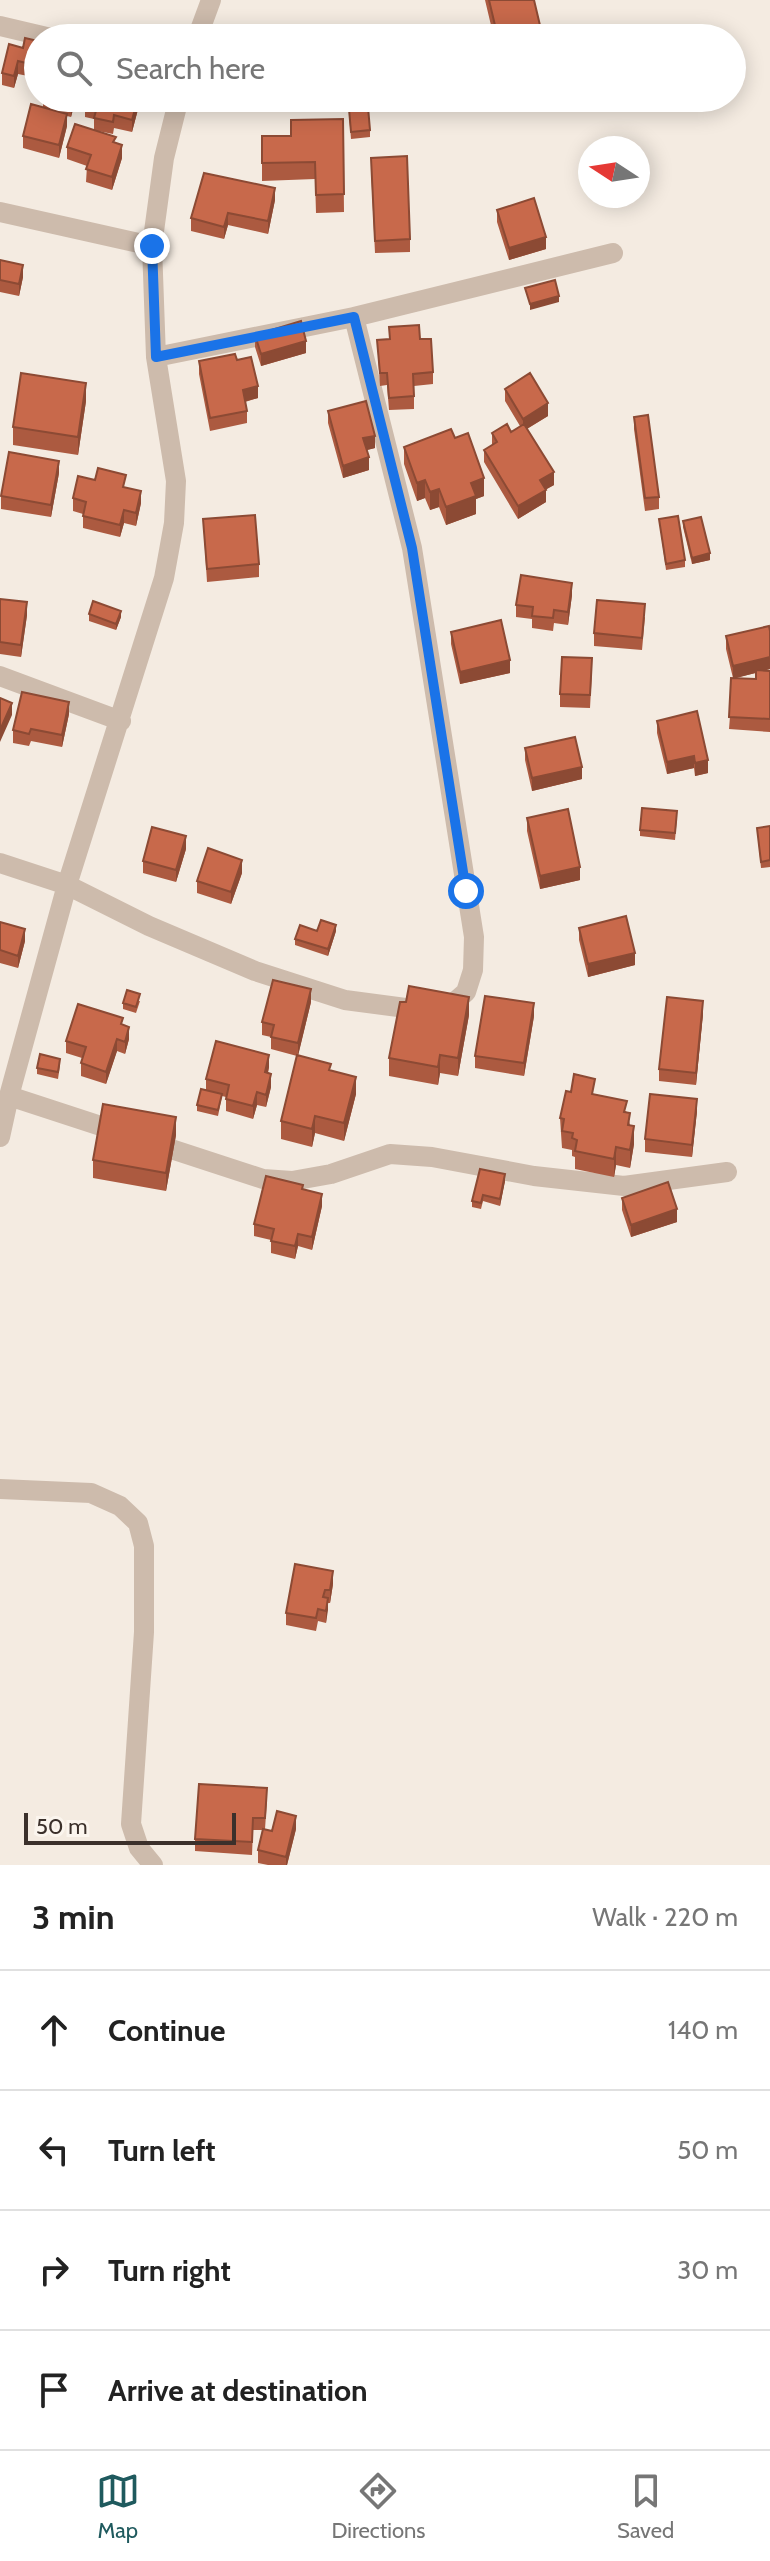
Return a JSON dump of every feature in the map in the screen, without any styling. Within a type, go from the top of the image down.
[{"type":"street","points":[[202,24],[211,0]]},
{"type":"street","points":[[0,26],[24,32]]},
{"type":"street","points":[[0,1137],[67,885],[164,578],[174,523],[176,481],[156,357],[152,246],[155,205],[176,112]]},
{"type":"street","points":[[0,212],[152,246]]},
{"type":"street","points":[[156,357],[354,317],[613,253]]},
{"type":"street","points":[[0,863],[67,885],[149,926],[255,971],[345,1000],[428,1011],[450,1006],[466,992],[473,970],[474,937],[440,711],[412,548],[354,317]]},
{"type":"street","points":[[0,676],[121,721]]},
{"type":"street","points":[[9,1096],[263,1179],[292,1181],[331,1174],[390,1154],[432,1157],[534,1176],[624,1186],[727,1172]]},
{"type":"street","points":[[0,1489],[91,1493],[120,1506],[138,1523],[144,1546],[144,1632],[131,1824],[139,1848],[153,1865]]},
{"type":"building","points":[[489,0],[534,0],[540,24],[495,24]]},
{"type":"building","points":[[24,43],[24,62],[18,61],[14,76],[2,73],[9,44],[23,48]]},
{"type":"building","points":[[29,112],[67,114],[59,145],[23,136]]},
{"type":"building","points":[[96,112],[134,112],[132,120],[114,115],[113,122],[94,118]]},
{"type":"building","points":[[349,112],[368,112],[370,130],[351,132]]},
{"type":"building","points":[[343,119],[344,194],[316,195],[315,162],[262,163],[262,136],[291,136],[291,120]]},
{"type":"building","points":[[75,124],[116,137],[113,142],[122,145],[112,177],[86,169],[91,155],[67,147]]},
{"type":"building","points":[[407,156],[410,239],[375,241],[371,158]]},
{"type":"building","points":[[204,173],[275,188],[268,221],[228,213],[224,227],[191,218]]},
{"type":"building","points":[[534,198],[546,237],[509,248],[497,210]]},
{"type":"building","points":[[0,260],[23,265],[19,284],[0,280]]},
{"type":"building","points":[[555,280],[559,296],[530,304],[525,288]]},
{"type":"building","points":[[301,321],[306,341],[261,354],[255,335]]},
{"type":"building","points":[[419,325],[420,339],[431,339],[433,372],[413,374],[414,396],[389,398],[387,373],[380,373],[377,340],[390,339],[389,327]]},
{"type":"building","points":[[235,354],[237,360],[251,357],[258,386],[243,390],[247,411],[210,418],[199,361]]},
{"type":"building","points":[[21,373],[86,383],[78,437],[13,427]]},
{"type":"building","points":[[530,373],[548,403],[523,419],[505,389]]},
{"type":"building","points":[[366,401],[375,436],[363,438],[369,457],[343,466],[328,411]]},
{"type":"building","points":[[648,415],[659,497],[645,498],[634,417]]},
{"type":"building","points":[[507,424],[511,432],[524,424],[554,472],[540,480],[546,490],[518,506],[484,450],[497,442],[492,433]]},
{"type":"building","points":[[451,429],[455,438],[468,433],[484,478],[471,483],[476,496],[446,507],[439,489],[430,492],[425,480],[417,483],[404,447]]},
{"type":"building","points":[[9,452],[59,461],[51,505],[1,496]]},
{"type":"building","points":[[98,468],[126,475],[123,487],[141,491],[136,513],[124,510],[120,525],[83,516],[86,502],[73,498],[78,476],[95,480]]},
{"type":"building","points":[[255,515],[259,564],[207,569],[203,519]]},
{"type":"building","points":[[678,516],[685,560],[666,564],[659,519]]},
{"type":"building","points":[[701,517],[710,553],[692,558],[683,521]]},
{"type":"building","points":[[521,575],[572,583],[568,612],[554,610],[553,618],[532,616],[533,607],[516,605]]},
{"type":"building","points":[[0,599],[27,602],[21,645],[0,642]]},
{"type":"building","points":[[597,600],[645,604],[642,638],[594,633]]},
{"type":"building","points":[[93,601],[121,611],[116,624],[89,614]]},
{"type":"building","points":[[501,620],[510,660],[460,672],[451,632]]},
{"type":"building","points":[[769,626],[770,657],[733,666],[726,636]]},
{"type":"building","points":[[562,657],[592,658],[590,695],[560,694]]},
{"type":"building","points":[[756,670],[770,671],[770,719],[729,717],[731,678],[756,679]]},
{"type":"building","points":[[22,692],[69,702],[62,735],[31,729],[29,734],[13,730]]},
{"type":"building","points":[[0,698],[12,703],[0,730]]},
{"type":"building","points":[[697,711],[708,760],[695,763],[694,756],[667,762],[657,721]]},
{"type":"building","points":[[575,737],[582,767],[532,778],[525,748]]},
{"type":"building","points":[[642,808],[677,811],[675,833],[640,830]]},
{"type":"building","points":[[568,809],[580,867],[540,876],[527,818]]},
{"type":"building","points":[[770,826],[770,860],[761,862],[757,828]]},
{"type":"building","points":[[152,827],[186,836],[176,870],[143,861]]},
{"type":"building","points":[[208,848],[242,860],[231,892],[197,881]]},
{"type":"building","points":[[626,916],[635,953],[588,964],[579,928]]},
{"type":"building","points":[[321,920],[336,925],[328,949],[295,939],[300,925],[317,931]]},
{"type":"building","points":[[0,922],[25,929],[18,956],[0,950]]},
{"type":"building","points":[[273,980],[311,989],[298,1043],[271,1037],[274,1025],[262,1022]]},
{"type":"building","points":[[409,986],[469,997],[458,1058],[440,1055],[438,1067],[389,1058],[400,1002],[406,1002]]},
{"type":"building","points":[[127,990],[140,994],[136,1007],[123,1003]]},
{"type":"building","points":[[485,996],[534,1003],[524,1063],[475,1056]]},
{"type":"building","points":[[667,997],[703,1001],[696,1073],[659,1069]]},
{"type":"building","points":[[78,1004],[123,1018],[121,1024],[129,1027],[125,1042],[117,1039],[106,1072],[81,1063],[86,1047],[66,1041]]},
{"type":"building","points":[[216,1041],[269,1055],[265,1072],[271,1074],[266,1095],[257,1092],[253,1106],[226,1099],[229,1085],[206,1079]]},
{"type":"building","points":[[40,1054],[60,1059],[58,1072],[37,1068]]},
{"type":"building","points":[[297,1055],[331,1064],[329,1070],[356,1077],[344,1123],[315,1116],[312,1129],[281,1121]]},
{"type":"building","points":[[574,1074],[595,1079],[592,1094],[627,1101],[624,1112],[630,1113],[628,1125],[634,1126],[630,1150],[616,1147],[614,1159],[575,1151],[577,1140],[572,1138],[573,1133],[562,1131],[564,1119],[560,1118],[566,1091],[571,1092]]},
{"type":"building","points":[[201,1089],[222,1094],[218,1110],[197,1105]]},
{"type":"building","points":[[650,1094],[697,1099],[692,1145],[645,1139]]},
{"type":"building","points":[[103,1104],[176,1117],[166,1173],[93,1160]]},
{"type":"building","points":[[480,1169],[505,1174],[500,1199],[483,1195],[481,1203],[472,1201]]},
{"type":"building","points":[[266,1176],[303,1185],[302,1189],[322,1194],[312,1237],[298,1234],[295,1246],[271,1241],[274,1229],[254,1224]]},
{"type":"building","points":[[668,1182],[677,1209],[631,1225],[622,1198]]},
{"type":"building","points":[[295,1564],[333,1571],[330,1590],[325,1590],[323,1597],[328,1598],[326,1611],[318,1609],[316,1618],[286,1613]]},
{"type":"building","points":[[199,1784],[267,1788],[265,1818],[253,1818],[252,1842],[195,1839]]},
{"type":"building","points":[[277,1811],[296,1816],[286,1857],[258,1850],[263,1829],[272,1831]]},
{"type":"route","points":[[152,246],[156,357],[354,317],[412,548],[466,891]]}]
